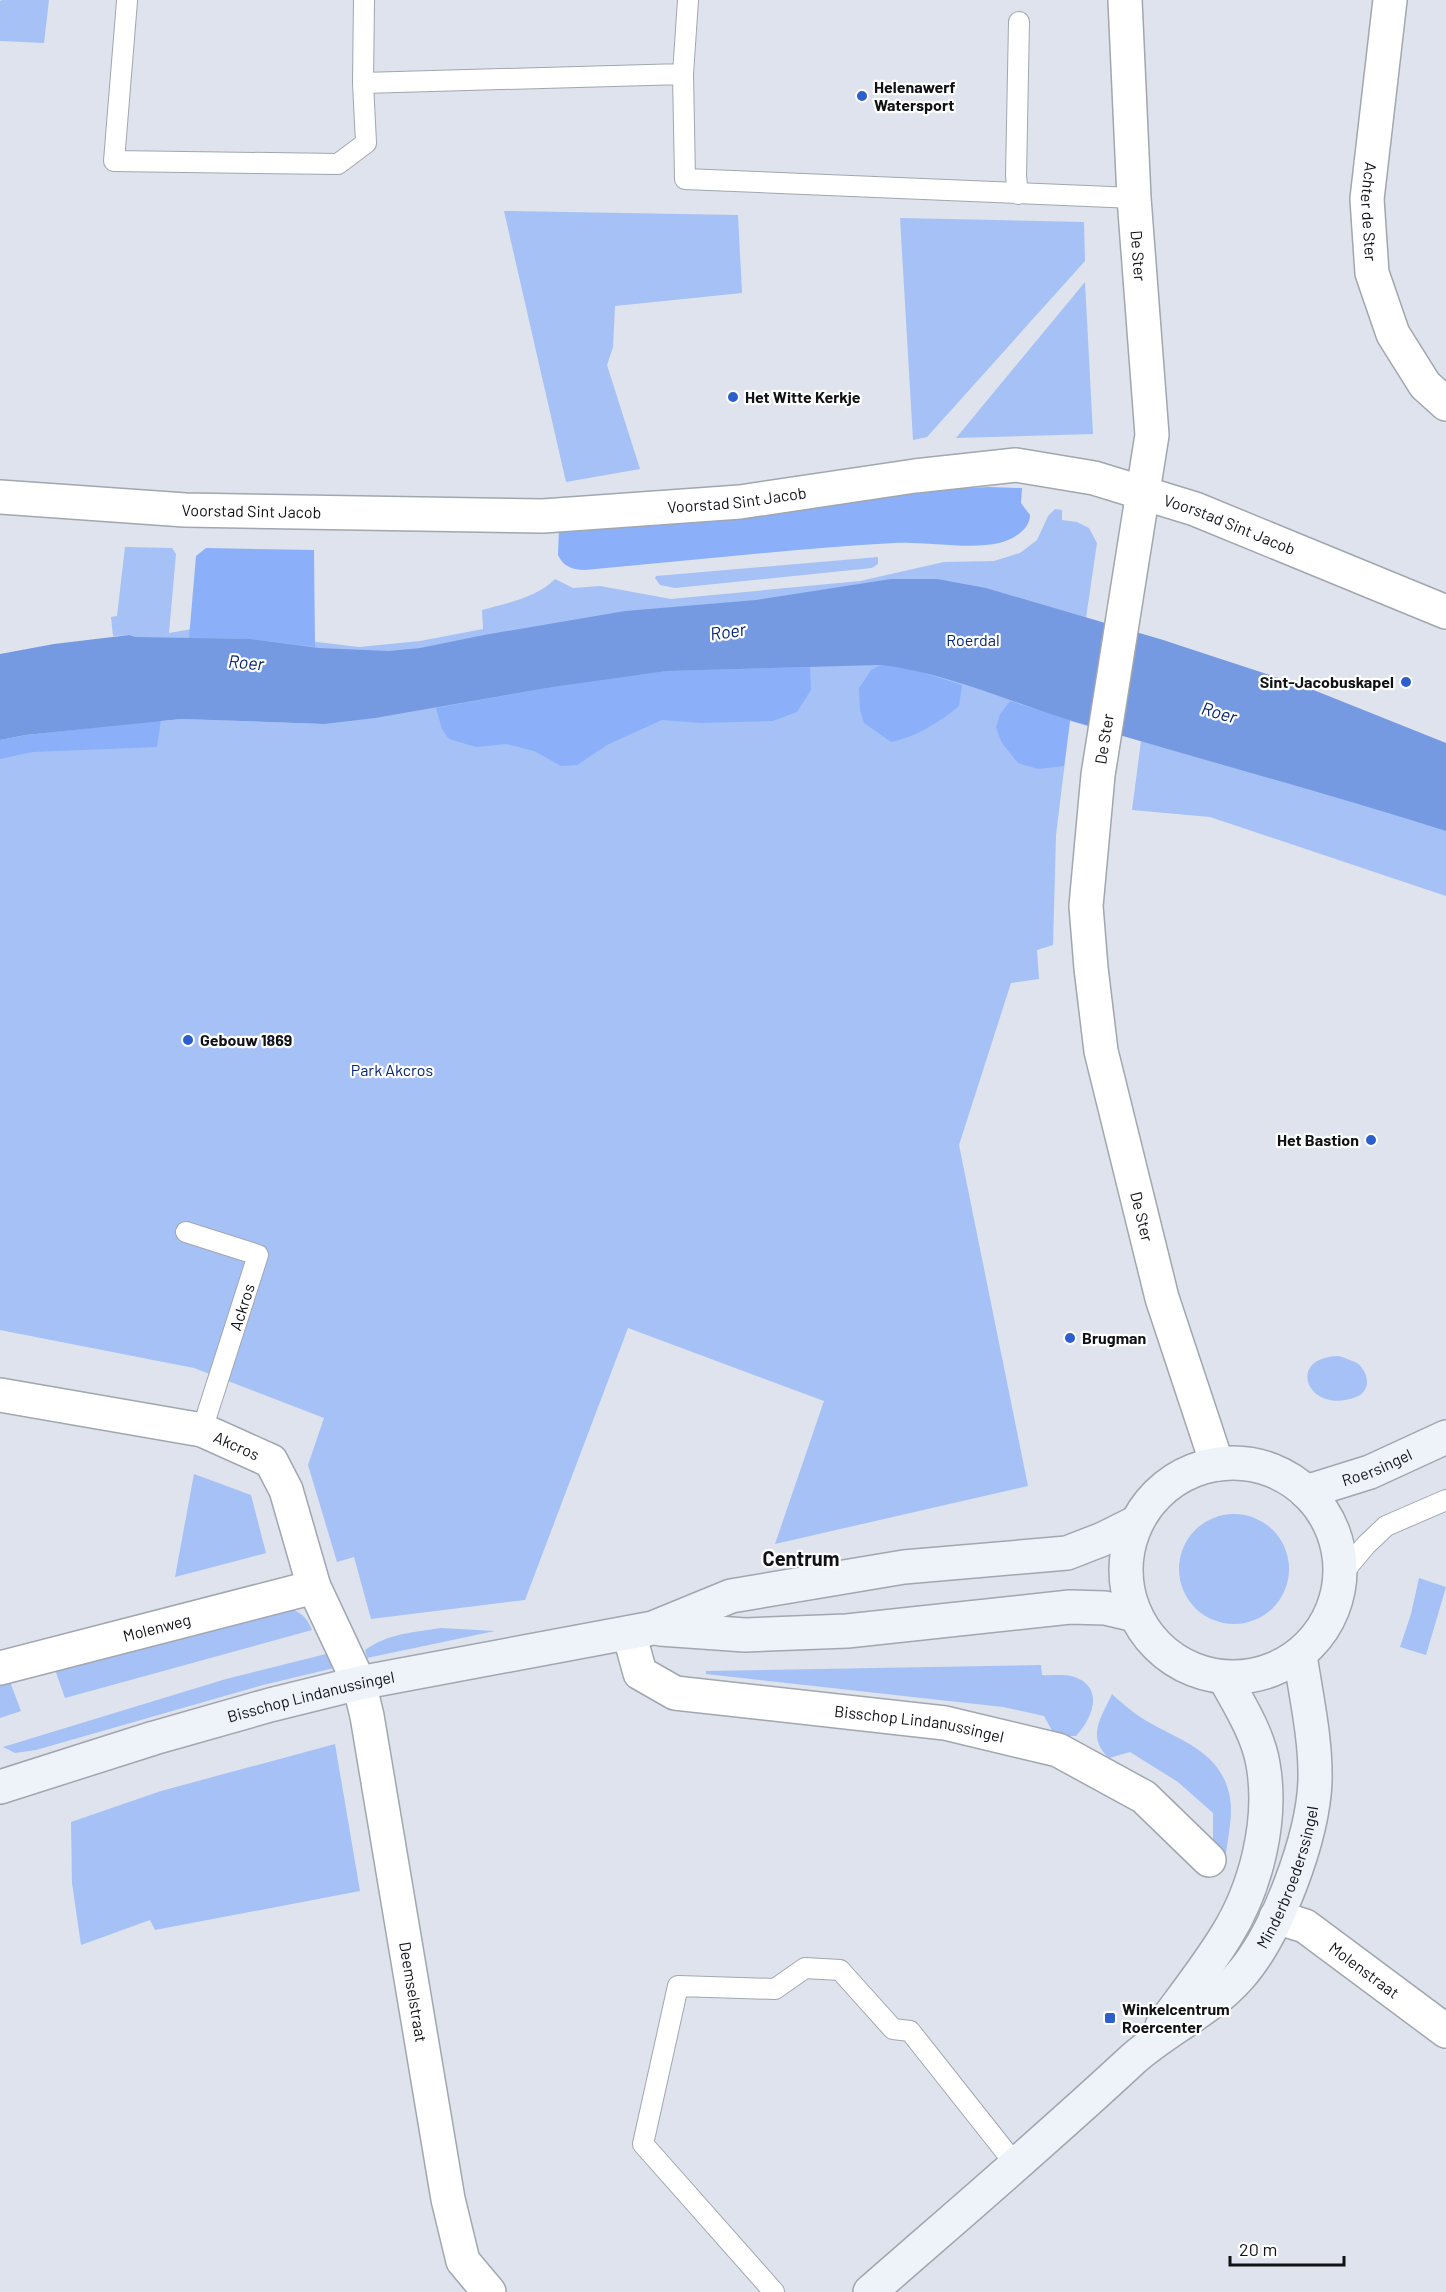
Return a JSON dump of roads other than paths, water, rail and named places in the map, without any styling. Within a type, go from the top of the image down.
[{"type":"main road","name":"Roersingel","points":[[1306,1492],[1370,1472],[1446,1437]]},
{"type":"main road","points":[[1235,1463],[1267,1468],[1295,1482],[1306,1492],[1326,1516],[1338,1547],[1340,1576],[1339,1591],[1328,1621],[1310,1645],[1284,1665],[1245,1677],[1224,1677],[1190,1669],[1174,1660],[1146,1633],[1135,1615],[1130,1597],[1126,1563],[1132,1534],[1152,1500],[1166,1486],[1182,1476],[1217,1464],[1235,1463]]},
{"type":"main road","name":"Bisschop Lindanussingel","points":[[0,1787],[154,1737],[270,1705],[360,1683],[641,1630],[730,1596],[904,1567],[1067,1553],[1137,1522]]},
{"type":"main road","name":"Bisschop Lindanussingel","points":[[641,1630],[746,1635],[847,1631],[1070,1607],[1105,1608],[1135,1615]]},
{"type":"main road","name":"Minderbroederssingel","points":[[870,2292],[1016,2165],[1147,2046],[1206,2006],[1239,1977],[1258,1953],[1286,1894],[1312,1811],[1314,1752],[1300,1654]]},
{"type":"main road","name":"Minderbroederssingel","points":[[1147,2046],[1227,1935],[1246,1895],[1260,1848],[1265,1808],[1263,1763],[1241,1707],[1224,1677]]},
{"type":"street","name":"De Ster","points":[[1125,0],[1134,198],[1152,435],[1098,775],[1086,906],[1101,1051],[1162,1298],[1217,1464]]},
{"type":"street","name":"Achter de Ster","points":[[1390,0],[1367,199],[1372,273],[1393,334],[1425,385],[1446,404]]},
{"type":"street","name":"Voorstad Sint Jacob","points":[[0,497],[185,510],[543,516],[740,502],[1016,465],[1094,478],[1195,509],[1446,612]]},
{"type":"street","name":"Akcros","points":[[0,1395],[202,1430],[271,1461],[286,1490],[314,1587],[360,1683]]},
{"type":"street","name":"Molenweg","points":[[0,1668],[314,1587]]},
{"type":"street","name":"Bisschop Lindanussingel","points":[[641,1630],[640,1673],[675,1693],[945,1723],[1058,1750],[1144,1797],[1209,1860]]},
{"type":"street","name":"Deemselstraat","points":[[360,1683],[448,2199],[463,2261],[489,2292]]},
{"type":"street","name":"Molenstraat","points":[[1276,1917],[1305,1926],[1446,2031]]},
{"type":"lane","points":[[127,1],[114,161],[338,164],[366,143],[363,0]]},
{"type":"lane","points":[[688,0],[683,74],[685,179],[1134,198]]},
{"type":"lane","points":[[1018,194],[1016,176],[1019,22]]},
{"type":"lane","points":[[363,83],[683,74]]},
{"type":"lane","name":"Ackros","points":[[186,1232],[258,1255],[202,1430]]},
{"type":"lane","points":[[1340,1576],[1366,1545],[1386,1526],[1446,1500]]},
{"type":"lane","points":[[774,2292],[643,2144],[678,1986],[775,1989],[805,1968],[840,1970],[893,2029],[910,2031],[1016,2165]]},
{"type":"water","name":"Roerdal","points":[[891,579],[937,579],[986,588],[1163,640],[1306,687],[1446,743],[1446,831],[1076,722],[954,681],[880,665],[667,671],[553,687],[375,718],[324,724],[181,719],[26,735],[0,740],[0,654],[54,644],[129,635],[250,639],[319,648],[389,651],[420,648],[625,611],[756,600]]},
{"type":"place","name":"Helenawerf Watersport","points":[[862,96]]},
{"type":"place","name":"Het Witte Kerkje","points":[[733,397]]},
{"type":"place","name":"Sint-Jacobuskapel","points":[[1406,682]]},
{"type":"place","name":"Gebouw 1869","points":[[188,1040]]},
{"type":"place","name":"Het Bastion","points":[[1371,1140]]},
{"type":"place","name":"Brugman","points":[[1070,1338]]},
{"type":"place","name":"Winkelcentrum Roercenter","points":[[1110,2018]]},
{"type":"district","name":"Centrum","points":[[801,1559]]},
{"type":"water label","name":"Roer","points":[[728,632]]},
{"type":"water label","name":"Roer","points":[[246,663]]},
{"type":"water label","name":"Roer","points":[[1219,713]]},
{"type":"park label","name":"Park Akcros","points":[[392,1070]]}]
